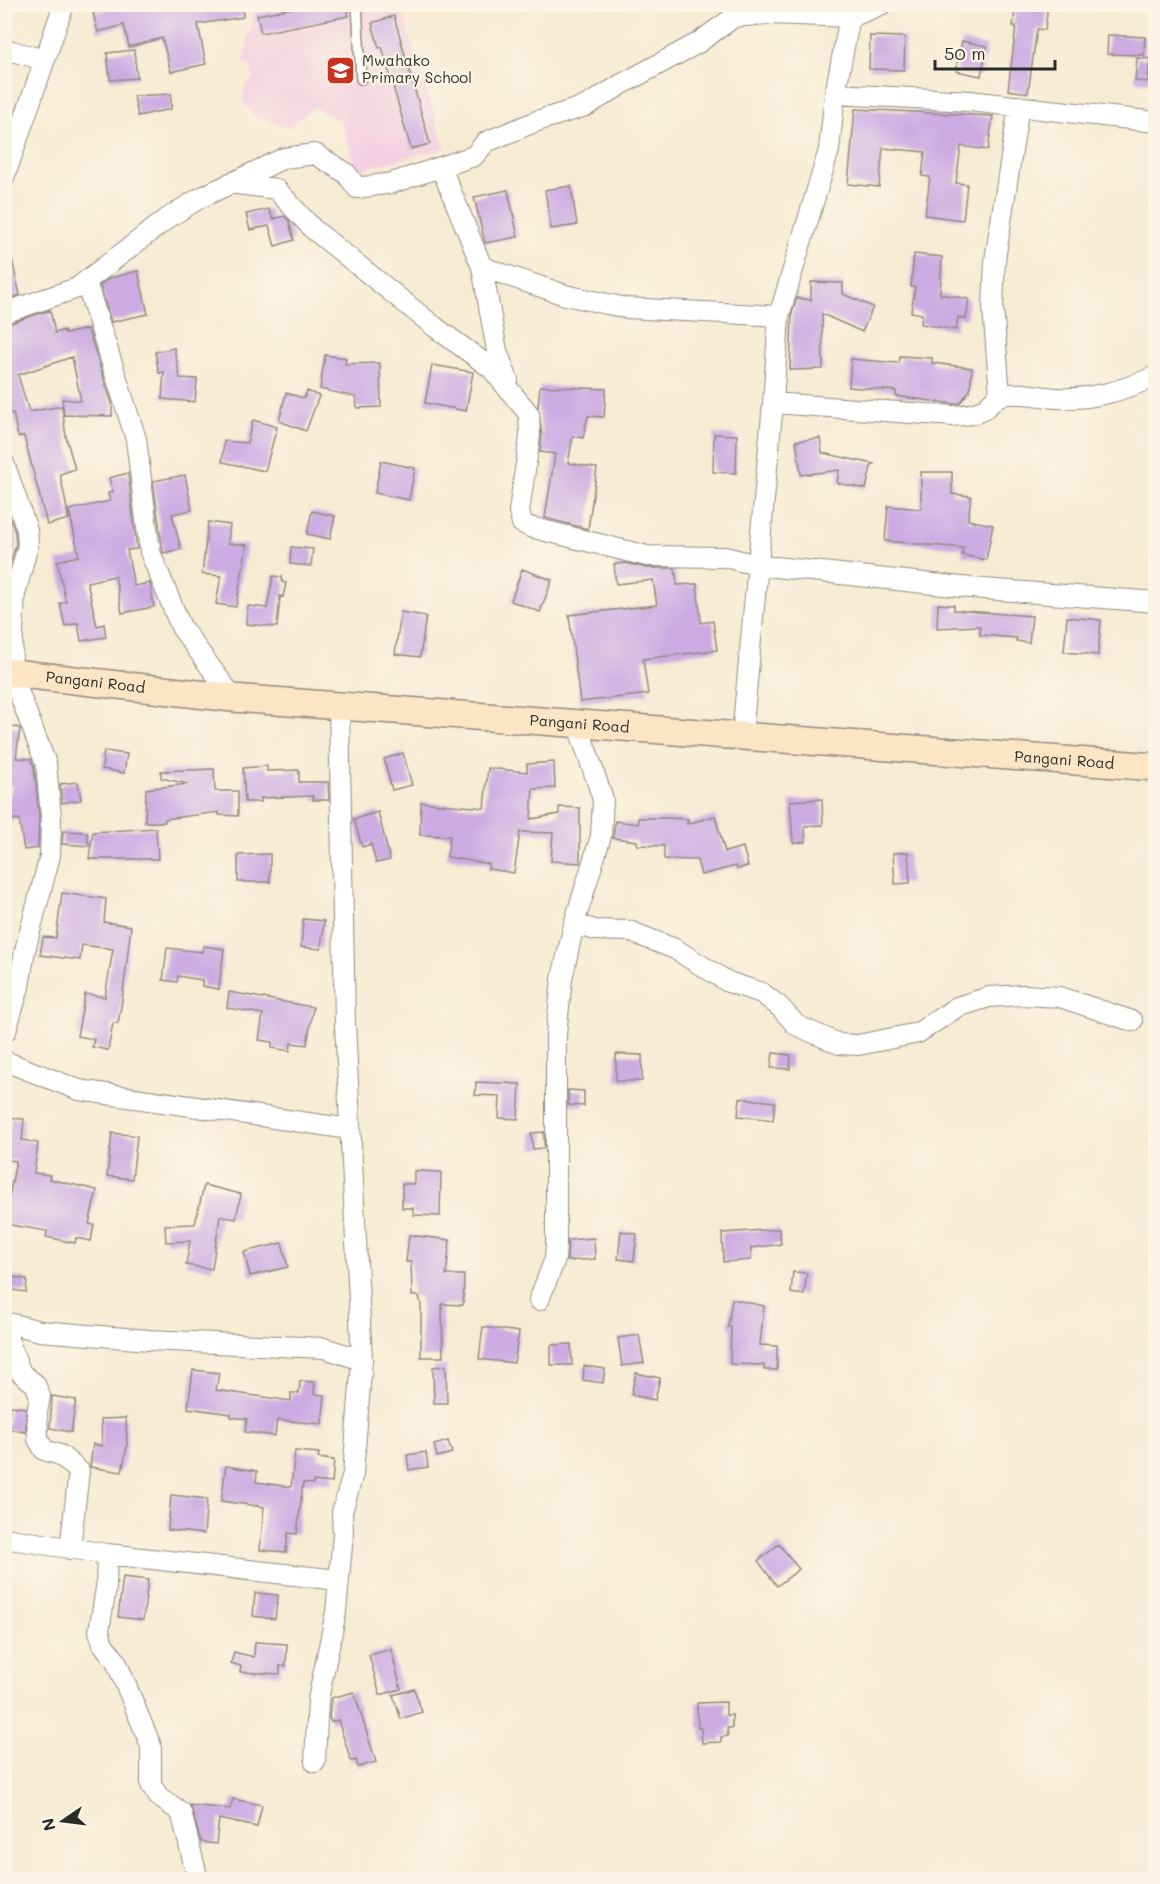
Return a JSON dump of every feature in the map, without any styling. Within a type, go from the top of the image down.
[{"type":"main road","name":"Pangani Road","points":[[8,672],[233,698],[1155,767]]},
{"type":"street","points":[[4,178],[64,4]]},
{"type":"street","points":[[4,313],[47,300],[86,282],[168,218],[230,183],[284,158],[315,154],[346,173],[357,188],[392,183],[474,156],[486,142],[586,106],[622,84],[698,44],[734,17],[851,11],[882,4]]},
{"type":"street","points":[[742,736],[779,316],[829,150],[835,94],[851,11]]},
{"type":"street","points":[[4,49],[45,60]]},
{"type":"street","points":[[835,94],[1019,106],[1155,122]]},
{"type":"street","points":[[1000,395],[993,308],[995,260],[1019,106]]},
{"type":"street","points":[[441,167],[482,267],[497,351],[514,394]]},
{"type":"street","points":[[230,183],[276,189],[313,229],[435,327],[491,368],[514,394],[529,414],[530,436],[519,512],[522,523],[540,531],[647,556],[725,557],[757,565],[971,588],[1155,602]]},
{"type":"street","points":[[482,267],[565,296],[626,308],[779,316]]},
{"type":"street","points":[[86,282],[136,439],[150,552],[181,627],[233,698]]},
{"type":"street","points":[[773,403],[953,416],[971,414],[984,409],[1000,395],[1022,394],[1059,398],[1118,393],[1155,376]]},
{"type":"street","points":[[4,463],[27,530],[28,545],[15,594],[8,672],[46,764],[51,818],[50,856],[24,950],[19,987],[5,1027],[6,1066],[79,1090],[350,1129]]},
{"type":"street","points":[[315,1762],[318,1700],[336,1612],[343,1534],[342,1512],[353,1474],[362,1360],[345,1024],[339,706]]},
{"type":"street","points":[[538,1300],[555,1259],[556,1035],[562,979],[574,924],[601,836],[603,799],[577,723]]},
{"type":"street","points":[[574,924],[595,930],[628,931],[675,949],[728,982],[762,993],[780,1007],[796,1025],[839,1044],[858,1045],[918,1033],[957,1007],[989,997],[1023,995],[1060,997],[1132,1021]]},
{"type":"street","points":[[4,1322],[40,1331],[149,1340],[324,1348],[362,1360]]},
{"type":"street","points":[[4,1329],[21,1373],[34,1384],[40,1396],[38,1439],[45,1450],[60,1455],[79,1471],[69,1549]]},
{"type":"street","points":[[4,1538],[107,1554],[338,1581]]},
{"type":"street","points":[[107,1554],[106,1587],[99,1631],[117,1661],[151,1746],[151,1785],[159,1797],[181,1812],[198,1880]]},
{"type":"lane","points":[[357,4],[361,79]]},
{"type":"shaded area","name":"Mwahako Primary School","points":[[251,5],[400,5],[445,148],[357,170],[341,122],[314,107],[288,128],[253,115],[243,101],[244,87],[253,79],[250,66],[243,62],[254,14]]},
{"type":"building","points":[[126,4],[243,4],[243,17],[198,24],[206,64],[171,72],[162,38],[129,47],[124,25],[98,32],[93,13]]},
{"type":"building","points":[[312,4],[346,4],[349,16],[261,33],[257,15]]},
{"type":"building","points":[[1016,4],[1048,4],[1045,30],[1037,29],[1028,93],[1008,90],[1016,26],[1013,26]]},
{"type":"building","points":[[394,16],[430,144],[411,149],[382,47],[379,48],[372,23]]},
{"type":"building","points":[[1108,35],[1145,37],[1144,55],[1107,54]]},
{"type":"building","points":[[870,36],[905,37],[904,70],[869,69]]},
{"type":"building","points":[[962,41],[987,46],[981,76],[956,71]]},
{"type":"building","points":[[134,50],[137,78],[110,80],[107,53]]},
{"type":"building","points":[[1137,58],[1150,59],[1148,82],[1135,81]]},
{"type":"building","points":[[171,94],[171,109],[138,116],[134,96]]},
{"type":"building","points":[[855,109],[993,116],[988,150],[961,146],[956,183],[967,184],[963,220],[925,215],[930,177],[922,176],[925,152],[883,148],[879,187],[848,184]]},
{"type":"building","points":[[571,186],[577,225],[551,229],[545,190]]},
{"type":"building","points":[[508,190],[518,237],[485,243],[474,197]]},
{"type":"building","points":[[269,209],[273,219],[284,216],[289,221],[294,240],[275,246],[269,226],[250,230],[246,214]]},
{"type":"building","points":[[10,251],[20,295],[4,300],[4,252]]},
{"type":"building","points":[[914,254],[942,257],[940,294],[969,299],[966,319],[958,317],[956,330],[921,324],[922,314],[911,312],[915,287],[911,287]]},
{"type":"building","points":[[138,271],[148,314],[111,322],[100,285],[110,278]]},
{"type":"building","points":[[811,282],[843,283],[843,294],[873,307],[862,332],[822,314],[823,369],[790,370],[792,313],[797,298],[811,300]]},
{"type":"building","points":[[50,310],[55,333],[64,330],[65,334],[88,329],[112,403],[112,416],[64,415],[62,399],[81,401],[72,357],[18,375],[29,412],[62,406],[66,437],[75,469],[60,474],[69,519],[47,525],[24,436],[18,437],[13,413],[8,414],[4,401],[4,325]]},
{"type":"building","points":[[174,348],[180,378],[197,379],[195,402],[162,399],[164,372],[159,373],[155,352]]},
{"type":"building","points":[[325,355],[346,358],[345,364],[380,363],[381,407],[357,408],[356,397],[320,389]]},
{"type":"building","points":[[900,356],[932,358],[932,363],[972,368],[970,390],[960,403],[953,404],[896,396],[896,391],[849,387],[851,359],[899,363]]},
{"type":"building","points":[[432,365],[473,372],[466,411],[425,403]]},
{"type":"building","points":[[540,386],[606,389],[604,417],[588,416],[583,438],[573,436],[568,463],[597,468],[588,529],[545,518],[555,454],[540,452],[542,435],[538,407]]},
{"type":"building","points":[[307,391],[319,396],[306,431],[279,421],[286,393],[304,398]]},
{"type":"building","points":[[253,420],[277,427],[265,471],[222,462],[224,441],[247,443]]},
{"type":"building","points":[[714,434],[737,435],[736,473],[713,472]]},
{"type":"building","points":[[820,438],[822,453],[874,464],[871,467],[866,489],[837,483],[839,470],[801,475],[796,441]]},
{"type":"building","points":[[381,461],[415,468],[409,500],[375,493]]},
{"type":"building","points":[[921,472],[952,472],[952,494],[971,496],[968,520],[993,525],[986,560],[962,555],[963,548],[885,541],[888,506],[921,509]]},
{"type":"building","points":[[128,473],[137,549],[127,550],[134,586],[150,583],[154,607],[122,613],[115,576],[87,582],[97,626],[104,624],[106,637],[81,641],[78,623],[65,626],[60,603],[66,602],[57,561],[79,556],[69,510],[110,501],[108,493],[113,492],[109,478]]},
{"type":"building","points":[[185,475],[192,510],[172,514],[181,549],[163,553],[153,481]]},
{"type":"building","points":[[4,510],[7,510],[15,532],[16,544],[4,585],[4,555],[8,555]]},
{"type":"building","points":[[312,511],[335,516],[330,539],[307,534]]},
{"type":"building","points":[[208,522],[230,525],[228,543],[247,545],[236,607],[216,604],[221,576],[202,574]]},
{"type":"building","points":[[291,547],[313,549],[311,566],[290,564]]},
{"type":"building","points":[[626,563],[647,568],[675,568],[677,585],[697,584],[701,623],[713,621],[717,650],[643,659],[648,694],[580,702],[569,615],[657,605],[653,580],[616,584],[614,564]]},
{"type":"building","points":[[522,569],[552,580],[540,612],[511,601]]},
{"type":"building","points":[[273,576],[282,577],[282,582],[286,583],[283,597],[280,596],[277,627],[246,624],[248,606],[267,608]]},
{"type":"building","points":[[938,604],[954,605],[954,610],[1032,616],[1029,643],[1016,641],[1017,638],[980,635],[980,626],[937,628]]},
{"type":"building","points":[[401,612],[426,616],[420,657],[395,654]]},
{"type":"building","points":[[1067,617],[1101,620],[1098,655],[1064,652]]},
{"type":"building","points":[[4,726],[20,728],[16,758],[31,759],[34,767],[39,817],[38,848],[24,850],[19,819],[4,820],[4,807],[7,806],[12,786],[4,785]]},
{"type":"building","points":[[104,751],[127,754],[124,773],[102,769]]},
{"type":"building","points":[[403,753],[412,785],[392,790],[384,759]]},
{"type":"building","points":[[554,762],[555,788],[533,789],[531,819],[559,814],[559,807],[580,808],[580,863],[551,861],[553,833],[520,832],[514,873],[488,869],[489,864],[447,857],[450,836],[420,835],[421,802],[484,808],[488,768],[527,772],[527,764]]},
{"type":"building","points":[[267,766],[267,771],[299,770],[299,782],[328,782],[329,800],[313,800],[313,796],[261,798],[261,802],[245,802],[243,768]]},
{"type":"building","points":[[214,769],[215,791],[238,791],[238,816],[219,815],[219,812],[165,819],[165,822],[145,822],[146,789],[188,784],[161,778],[161,771]]},
{"type":"building","points":[[78,782],[81,800],[62,803],[60,784]]},
{"type":"building","points":[[822,799],[823,825],[805,826],[806,842],[793,843],[790,801]]},
{"type":"building","points":[[378,812],[390,860],[376,863],[371,844],[362,847],[354,819]]},
{"type":"building","points":[[715,816],[725,852],[743,847],[748,866],[737,869],[736,866],[701,875],[697,860],[664,859],[664,846],[637,845],[637,841],[613,838],[615,821],[638,824],[638,818],[666,818],[688,819],[687,824]]},
{"type":"building","points":[[156,828],[158,859],[89,859],[93,832]]},
{"type":"building","points":[[63,831],[87,832],[89,846],[62,844]]},
{"type":"building","points":[[908,852],[910,883],[895,884],[893,853]]},
{"type":"building","points":[[270,854],[270,882],[238,882],[238,855]]},
{"type":"building","points":[[62,893],[106,899],[104,922],[131,926],[118,1023],[113,1023],[108,1050],[92,1047],[94,1039],[77,1036],[85,994],[105,997],[113,949],[82,945],[80,960],[40,955],[43,937],[56,938]]},
{"type":"building","points":[[303,919],[324,921],[321,949],[301,947]]},
{"type":"building","points":[[203,946],[224,949],[219,989],[202,986],[202,980],[178,976],[177,982],[163,980],[167,948],[202,952]]},
{"type":"building","points":[[229,992],[313,1007],[307,1045],[291,1043],[290,1051],[272,1048],[272,1042],[259,1040],[263,1014],[227,1008]]},
{"type":"building","points":[[773,1053],[791,1055],[790,1069],[771,1068]]},
{"type":"building","points":[[616,1054],[642,1055],[642,1081],[616,1081]]},
{"type":"building","points":[[476,1082],[520,1084],[518,1119],[499,1118],[500,1096],[475,1095]]},
{"type":"building","points":[[568,1090],[584,1091],[584,1106],[568,1105]]},
{"type":"building","points":[[740,1098],[775,1102],[773,1120],[738,1116]]},
{"type":"building","points":[[11,1118],[24,1119],[22,1140],[38,1143],[34,1173],[50,1175],[49,1179],[97,1190],[89,1224],[94,1225],[91,1241],[76,1238],[75,1243],[46,1237],[47,1231],[4,1224],[4,1196],[9,1197],[16,1161],[6,1160]]},
{"type":"building","points":[[544,1132],[544,1148],[533,1149],[531,1133]]},
{"type":"building","points":[[112,1133],[137,1136],[132,1179],[107,1176]]},
{"type":"building","points":[[414,1171],[441,1172],[440,1216],[413,1215],[413,1208],[402,1208],[402,1184],[414,1184]]},
{"type":"building","points":[[204,1185],[241,1194],[236,1219],[220,1216],[212,1269],[186,1265],[190,1241],[166,1242],[165,1225],[195,1224]]},
{"type":"building","points":[[779,1229],[781,1244],[751,1248],[751,1260],[723,1262],[722,1233]]},
{"type":"building","points":[[621,1231],[637,1234],[634,1261],[618,1259]]},
{"type":"building","points":[[409,1235],[450,1240],[446,1275],[464,1275],[463,1305],[442,1304],[443,1357],[421,1357],[421,1304],[419,1296],[412,1296],[411,1262],[406,1262]]},
{"type":"building","points":[[594,1238],[595,1259],[567,1261],[568,1240]]},
{"type":"building","points":[[282,1243],[288,1267],[250,1276],[244,1252]]},
{"type":"building","points":[[793,1272],[807,1273],[804,1295],[791,1293]]},
{"type":"building","points":[[4,1276],[27,1279],[26,1292],[4,1289]]},
{"type":"building","points":[[732,1299],[764,1306],[760,1345],[777,1346],[777,1370],[764,1370],[764,1365],[730,1364],[731,1327],[728,1327]]},
{"type":"building","points":[[483,1327],[519,1332],[514,1363],[479,1359]]},
{"type":"building","points":[[639,1335],[644,1363],[622,1366],[618,1338]]},
{"type":"building","points":[[571,1344],[572,1365],[551,1365],[551,1345]]},
{"type":"building","points":[[446,1366],[447,1403],[434,1403],[433,1367]]},
{"type":"building","points":[[584,1366],[605,1369],[603,1383],[583,1380]]},
{"type":"building","points":[[193,1370],[219,1373],[216,1390],[291,1401],[291,1393],[299,1393],[300,1381],[315,1382],[314,1394],[325,1395],[322,1424],[277,1420],[275,1436],[245,1432],[247,1419],[231,1417],[231,1414],[188,1408]]},
{"type":"building","points":[[636,1373],[660,1378],[655,1400],[631,1395]]},
{"type":"building","points":[[52,1396],[76,1400],[71,1432],[50,1428]]},
{"type":"building","points":[[10,1406],[26,1408],[26,1432],[7,1429]]},
{"type":"building","points":[[126,1418],[127,1446],[122,1472],[90,1467],[93,1444],[102,1446],[101,1419]]},
{"type":"building","points":[[448,1441],[452,1453],[437,1457],[434,1445]]},
{"type":"building","points":[[295,1451],[319,1453],[318,1458],[334,1460],[332,1483],[313,1481],[313,1484],[303,1483],[297,1534],[288,1533],[286,1552],[260,1550],[264,1507],[221,1501],[226,1466],[257,1471],[256,1482],[291,1487]]},
{"type":"building","points":[[426,1452],[428,1467],[409,1470],[407,1455]]},
{"type":"building","points":[[171,1495],[207,1499],[204,1534],[168,1530]]},
{"type":"building","points":[[779,1544],[799,1569],[777,1586],[758,1561]]},
{"type":"building","points":[[123,1577],[148,1580],[143,1620],[118,1617]]},
{"type":"building","points":[[255,1593],[278,1595],[275,1619],[253,1616]]},
{"type":"building","points":[[255,1642],[287,1644],[286,1666],[280,1666],[280,1674],[240,1672],[241,1666],[231,1663],[234,1652],[254,1657]]},
{"type":"building","points":[[391,1649],[401,1689],[380,1695],[369,1655]]},
{"type":"building","points":[[414,1689],[422,1712],[401,1719],[393,1695]]},
{"type":"building","points":[[354,1692],[376,1762],[358,1767],[356,1760],[351,1761],[338,1720],[331,1722],[329,1717],[331,1698]]},
{"type":"building","points":[[726,1702],[726,1715],[732,1715],[732,1728],[727,1728],[728,1736],[721,1737],[721,1742],[702,1743],[701,1728],[698,1728],[697,1703]]},
{"type":"building","points":[[233,1799],[262,1805],[257,1827],[219,1819],[216,1844],[201,1842],[190,1805],[230,1809]]},
{"type":"place","name":"Mwahako Primary School","points":[[341,70]]}]
